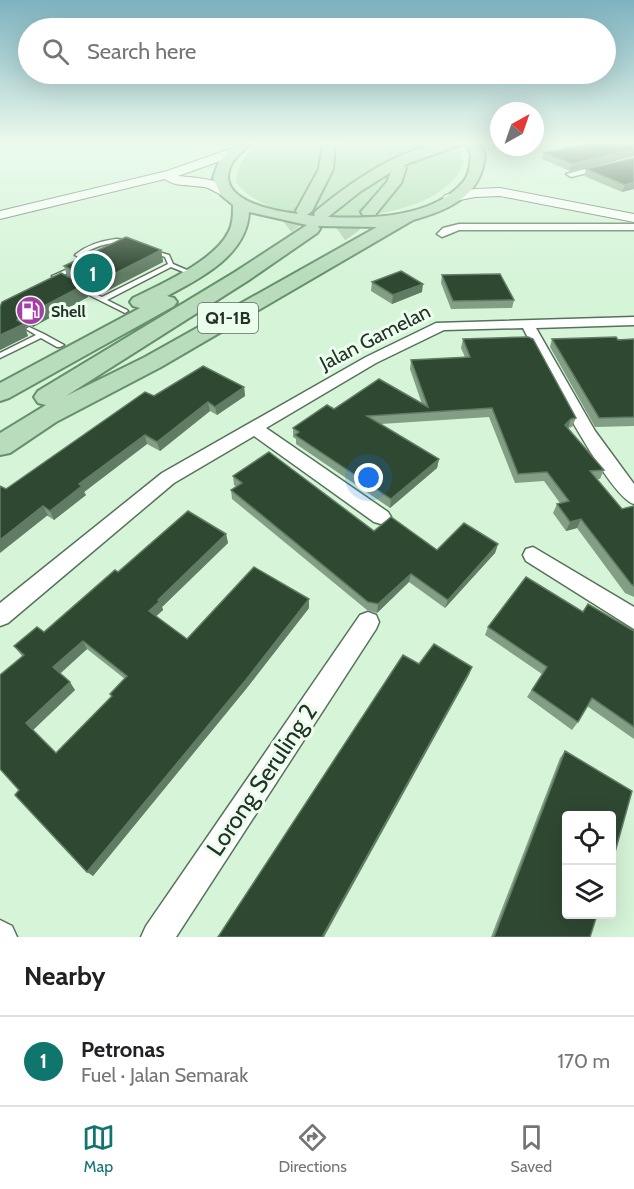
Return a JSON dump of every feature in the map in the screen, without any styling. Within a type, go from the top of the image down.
[{"type":"main road","points":[[0,215],[123,186]]},
{"type":"main road","points":[[212,186],[233,198],[282,216],[314,221],[369,223],[407,217],[450,198],[466,186]]},
{"type":"main road","points":[[0,377],[193,274],[220,253],[235,237],[239,227],[233,198],[227,186]]},
{"type":"main road","points":[[312,218],[321,186]]},
{"type":"main road","points":[[312,218],[339,186]]},
{"type":"main road","points":[[0,426],[242,276],[312,218],[356,186]]},
{"type":"main road","points":[[369,212],[392,186]]},
{"type":"main road","points":[[500,186],[516,194]]},
{"type":"main road","points":[[450,198],[487,192],[516,194],[634,218]]},
{"type":"main road","name":"Q1-1B","points":[[0,446],[47,416],[153,362],[407,217]]},
{"type":"main road","points":[[0,393],[246,259],[286,225]]},
{"type":"main road","points":[[47,416],[340,233]]},
{"type":"street","points":[[442,234],[459,227],[634,227]]},
{"type":"street","name":"Jalan Gamelan","points":[[0,616],[168,478],[371,360],[441,326],[634,321]]},
{"type":"street","points":[[527,323],[582,426],[619,480],[634,497]]},
{"type":"street","points":[[254,428],[381,517]]},
{"type":"street","points":[[534,555],[634,619]]},
{"type":"street","name":"Lorong Seruling 2","points":[[157,937],[368,622]]},
{"type":"lane","points":[[125,311],[55,276],[83,264],[86,260],[78,255],[108,241],[126,241],[136,244]]},
{"type":"lane","points":[[146,248],[167,256],[171,265],[193,274]]},
{"type":"lane","points":[[104,299],[171,265]]},
{"type":"lane","points":[[29,329],[60,345]]},
{"type":"lane","points":[[0,356],[42,335]]},
{"type":"green space","points":[[240,186],[445,186],[436,194],[410,206],[378,214],[345,217],[311,216],[280,210],[254,199]]},
{"type":"building","points":[[126,237],[161,250],[98,282],[64,266]]},
{"type":"building","points":[[401,271],[423,284],[393,295],[372,282]]},
{"type":"building","points":[[61,273],[84,285],[29,314],[23,313],[17,320],[24,324],[0,335],[2,302]]},
{"type":"building","points":[[500,274],[514,300],[453,301],[442,275]]},
{"type":"building","points":[[528,337],[533,339],[576,418],[571,419],[565,425],[604,470],[590,471],[622,509],[634,506],[634,586],[581,519],[570,522],[557,504],[569,501],[547,472],[518,474],[492,408],[367,416],[439,459],[391,499],[295,435],[299,432],[293,428],[327,405],[334,409],[379,379],[428,407],[411,360],[470,357],[463,339]]},
{"type":"building","points":[[616,337],[618,340],[634,339],[634,417],[599,418],[552,339]]},
{"type":"building","points":[[203,366],[244,387],[215,407],[208,402],[157,442],[145,435],[79,484],[82,486],[50,511],[43,506],[0,540],[0,486],[6,489],[145,392],[154,396]]},
{"type":"building","points":[[269,452],[374,531],[391,517],[437,550],[464,523],[498,544],[448,600],[411,574],[378,604],[368,602],[231,490],[242,483],[233,476]]},
{"type":"building","points":[[188,511],[226,534],[149,611],[187,639],[254,567],[309,599],[245,681],[87,872],[15,795],[19,790],[0,769],[0,675],[24,655],[14,646],[37,627],[44,632],[115,570],[118,572]],"holes":[[[83,641],[127,676],[110,694],[112,696],[56,753],[26,723],[70,682],[53,667]]]},
{"type":"building","points":[[526,577],[583,612],[588,604],[634,631],[634,727],[592,698],[578,722],[532,690],[547,667],[488,627]]},
{"type":"building","points":[[434,644],[472,667],[322,937],[218,937],[403,655],[419,664]]},
{"type":"building","points":[[565,751],[632,791],[616,849],[616,811],[562,811],[562,919],[596,919],[590,937],[494,937]]},
{"type":"tunnel","points":[[286,225],[304,211]]},
{"type":"tunnel","points":[[340,233],[369,212]]},
{"type":"place","name":"Petronas","points":[[93,273]]},
{"type":"place","name":"Shell","points":[[30,311]]}]
